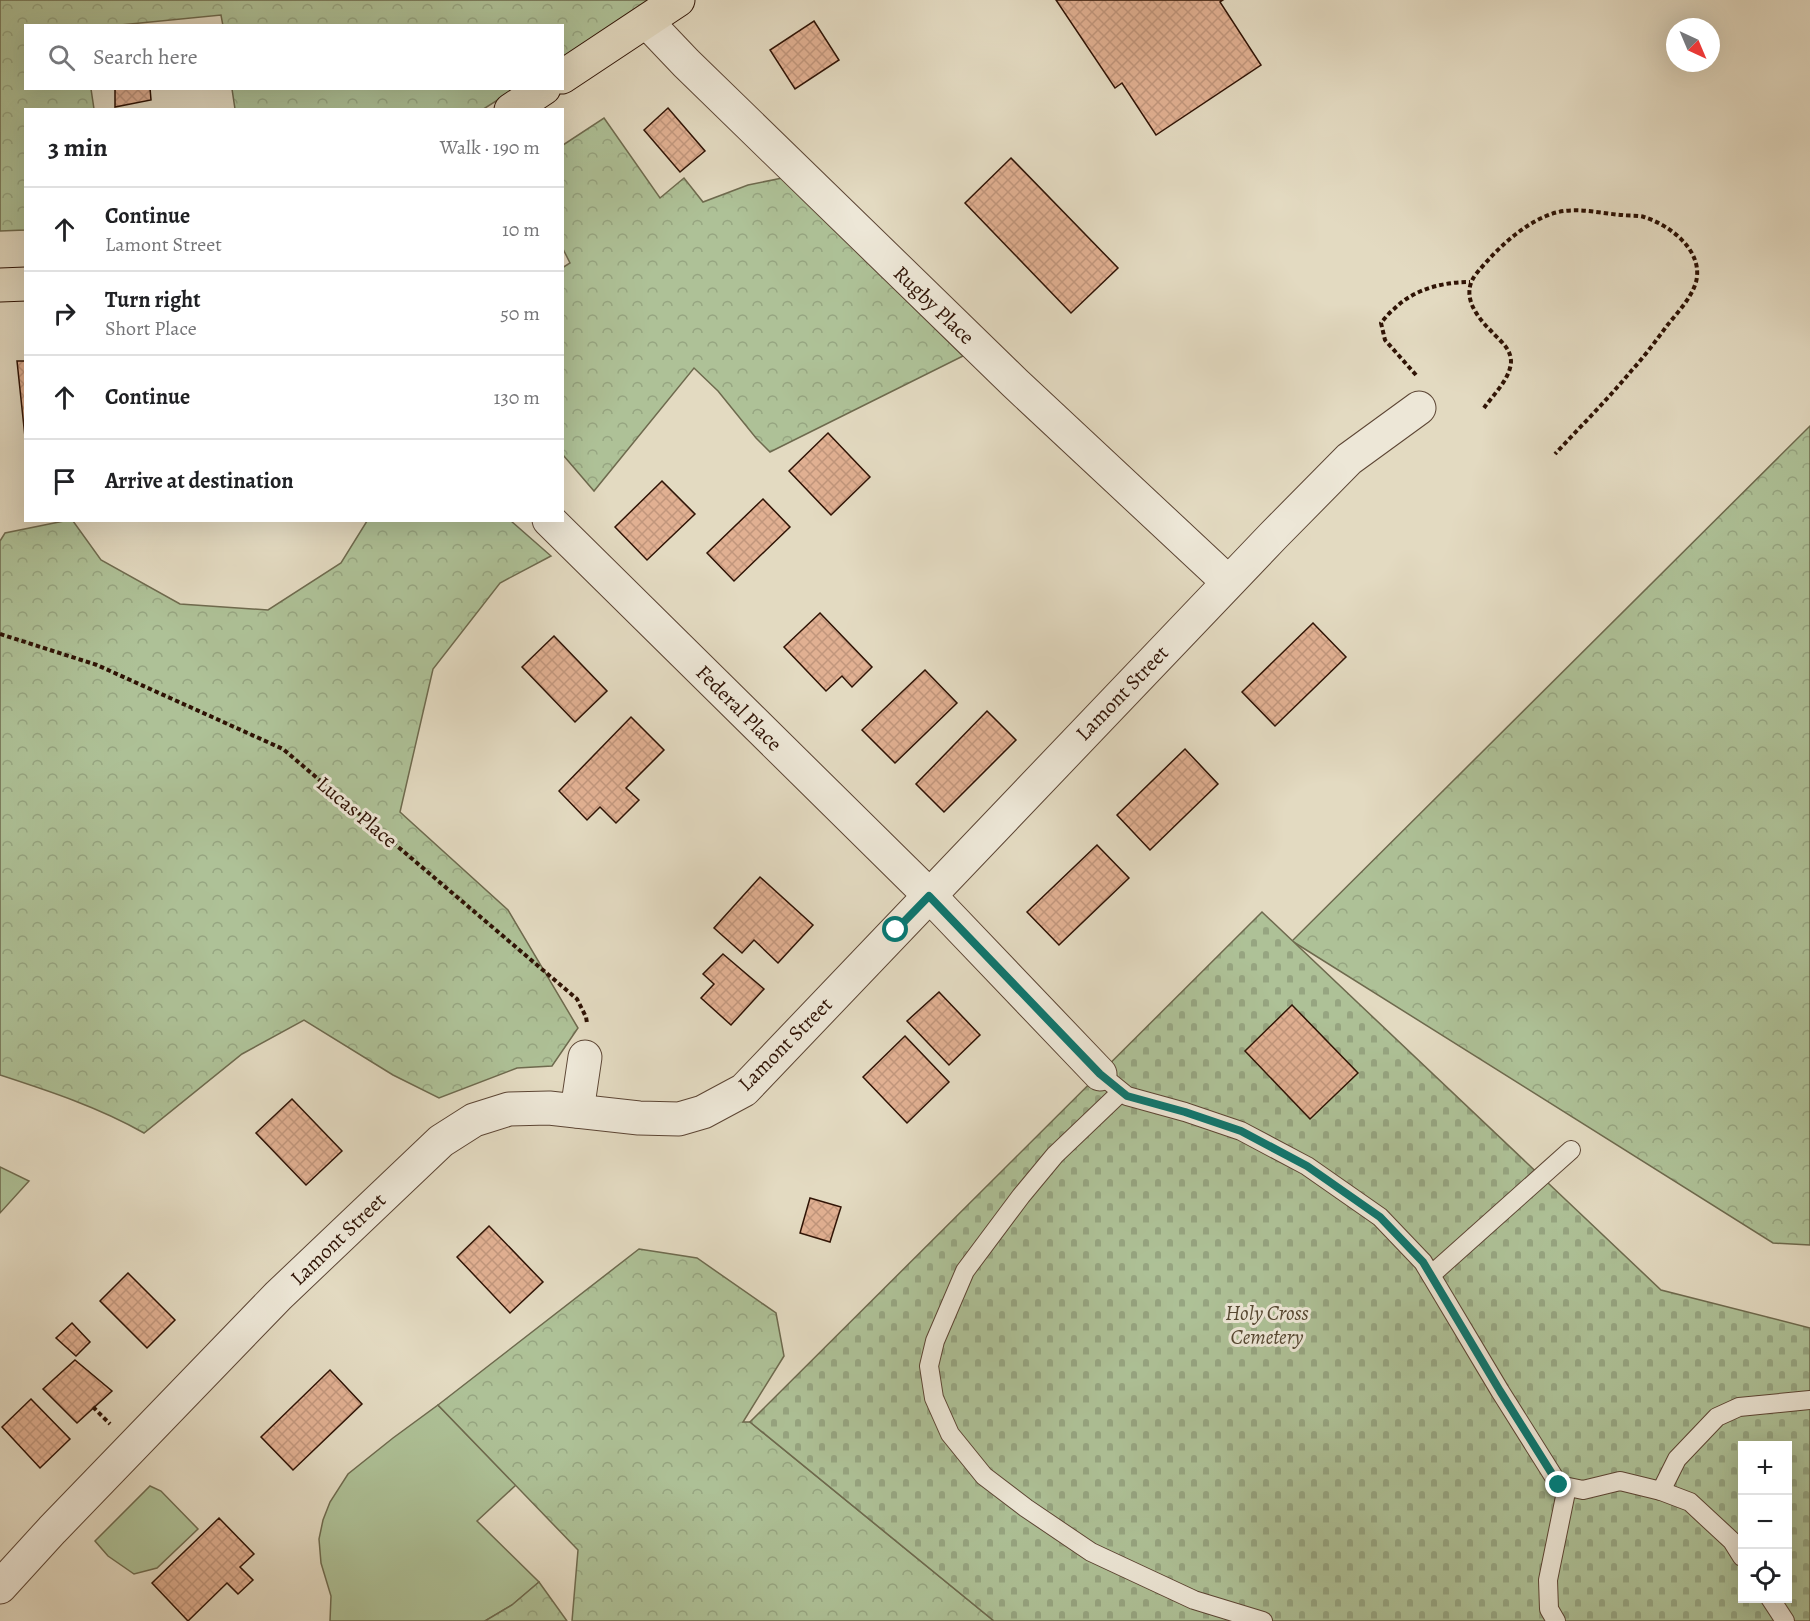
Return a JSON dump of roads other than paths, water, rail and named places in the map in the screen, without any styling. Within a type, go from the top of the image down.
[{"type":"main road","points":[[564,76],[678,0]]},
{"type":"main road","points":[[514,108],[541,90]]},
{"type":"main road","points":[[0,285],[24,284]]},
{"type":"street","name":"Rugby Place","points":[[646,22],[1015,383],[1228,582]]},
{"type":"street","name":"Lamont Street","points":[[0,1587],[278,1296],[441,1141],[474,1120],[509,1109],[549,1108],[639,1118],[680,1119],[703,1112],[744,1090],[1228,582],[1418,392]]},
{"type":"street","name":"Federal Place","points":[[551,522],[929,896],[1111,1083]]},
{"type":"street","points":[[577,1111],[585,1057]]},
{"type":"lane","points":[[1263,1621],[1194,1600],[1091,1551],[1026,1508],[984,1476],[950,1434],[933,1398],[929,1366],[935,1341],[965,1271],[1111,1083],[1127,1096],[1241,1131],[1307,1166],[1380,1217],[1423,1262],[1559,1485],[1583,1490],[1620,1481],[1661,1491],[1690,1502],[1732,1541],[1738,1550]]},
{"type":"lane","points":[[1431,1275],[1571,1150]]},
{"type":"lane","points":[[1661,1491],[1677,1459],[1717,1417],[1739,1407],[1810,1400]]},
{"type":"lane","points":[[1556,1621],[1549,1609],[1548,1580],[1567,1487]]},
{"type":"lane","points":[[1773,1603],[1785,1621]]},
{"type":"lane","points":[[1549,1621],[1556,1621]]},
{"type":"park label","name":"Holy Cross Cemetery","points":[[1267,1325]]}]
